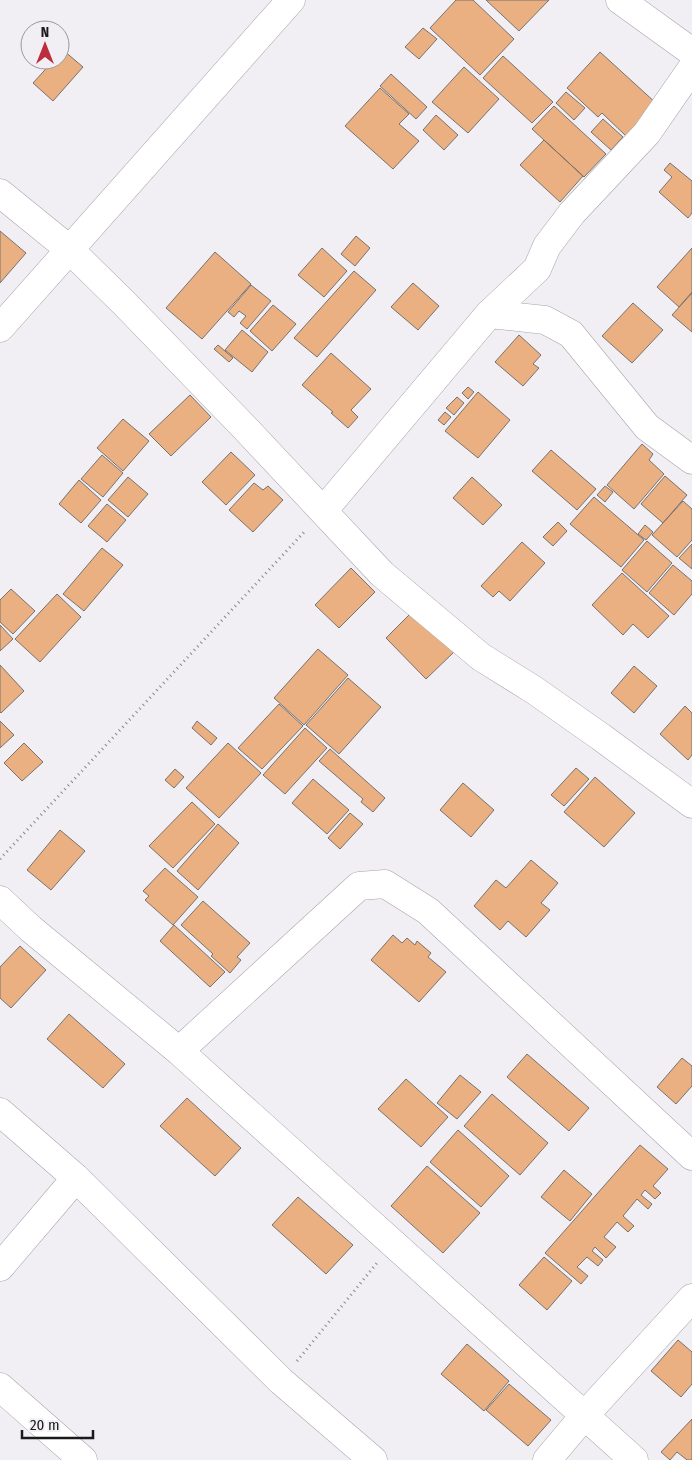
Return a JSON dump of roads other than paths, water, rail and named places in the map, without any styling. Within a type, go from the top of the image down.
[{"type":"street","points":[[0,328],[291,0]]},
{"type":"street","points":[[620,0],[692,52]]},
{"type":"street","points":[[323,511],[489,314],[537,268],[547,246],[572,214],[648,133],[692,68]]},
{"type":"street","points":[[0,193],[69,249],[238,421],[382,574],[481,657],[534,690],[692,804]]},
{"type":"street","points":[[489,314],[545,320],[571,334],[648,428],[692,460]]},
{"type":"street","points":[[179,1051],[359,886],[385,884],[428,911],[692,1156]]},
{"type":"street","points":[[0,900],[31,929],[179,1051],[634,1460]]},
{"type":"street","points":[[0,1112],[76,1178],[281,1381],[373,1460]]},
{"type":"street","points":[[0,1267],[76,1178]]},
{"type":"street","points":[[547,1460],[584,1416],[692,1298]]},
{"type":"street","points":[[0,1387],[83,1460]]}]
